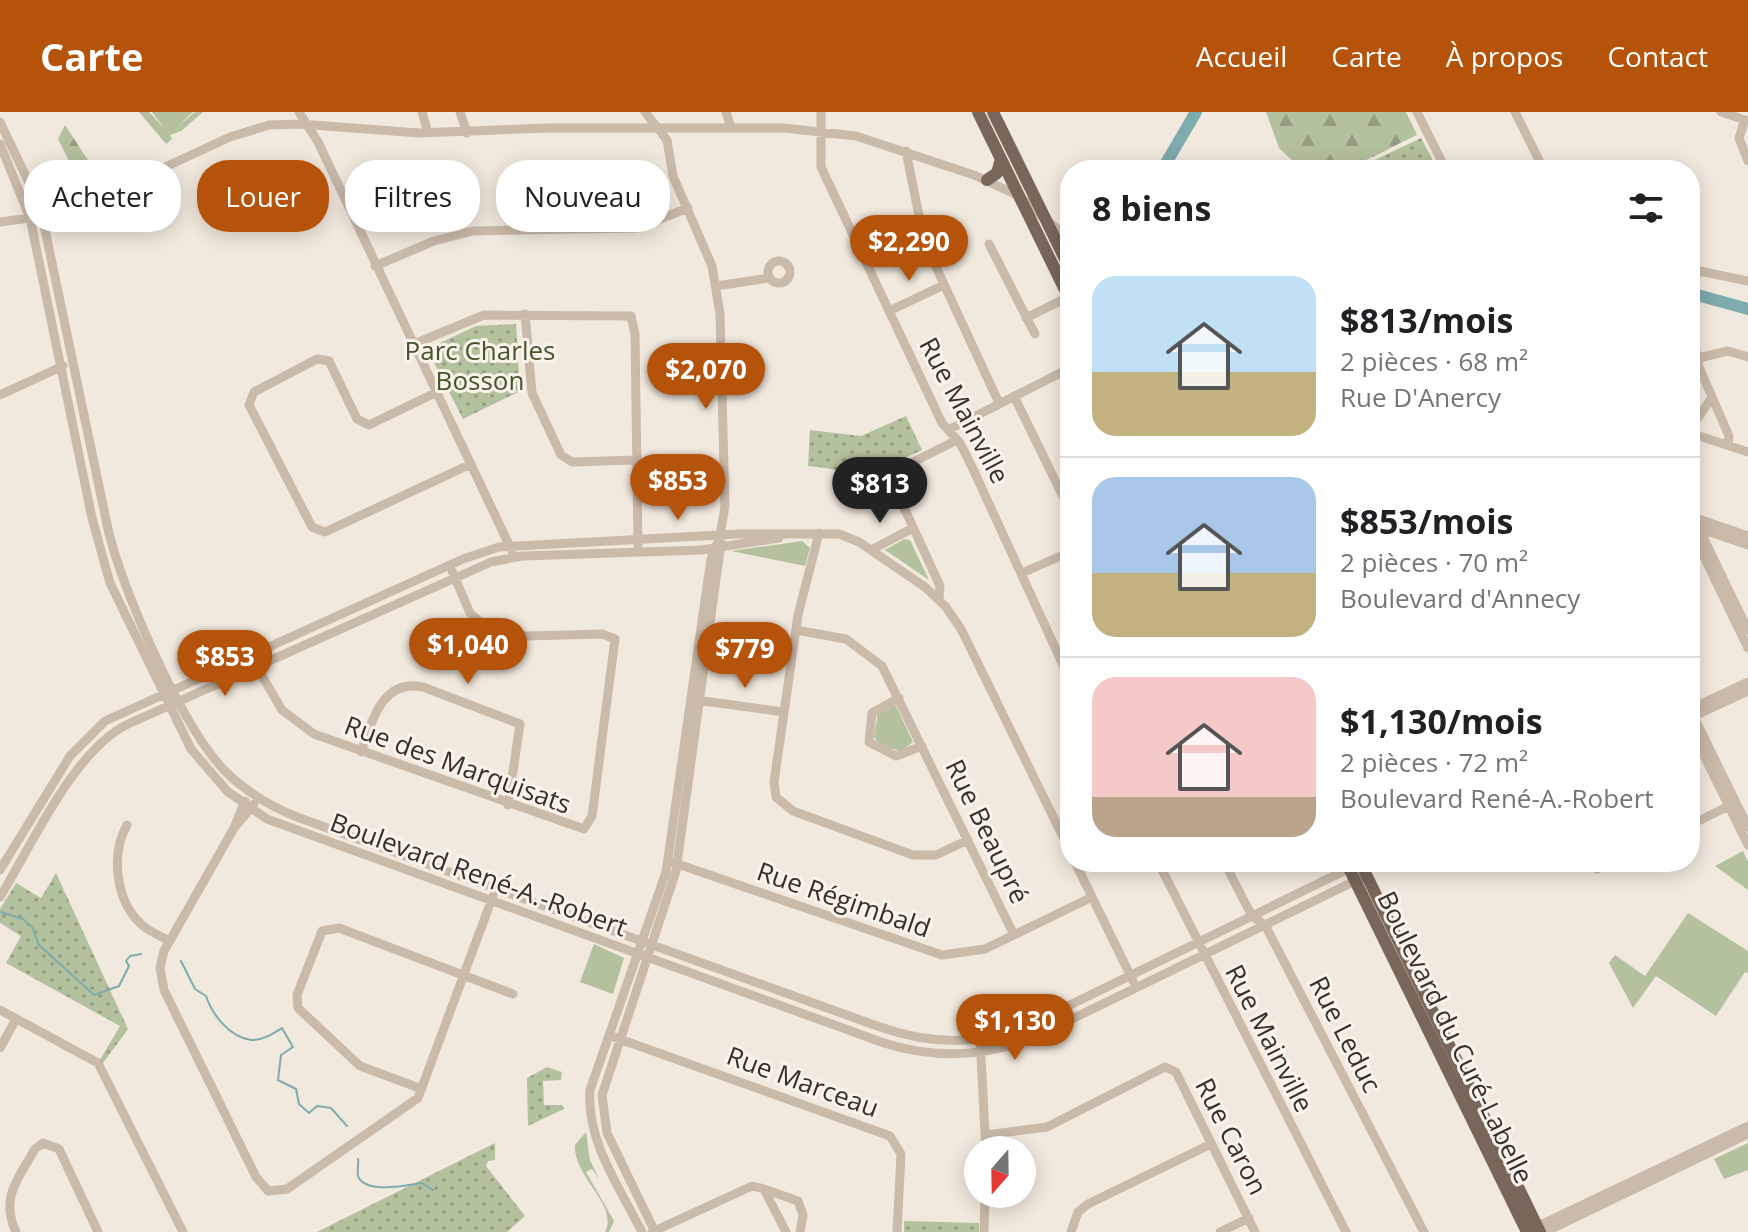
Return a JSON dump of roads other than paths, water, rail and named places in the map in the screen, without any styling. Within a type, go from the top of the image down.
[{"type":"main road","points":[[978,112],[1019,196],[1060,253]]},
{"type":"main road","points":[[993,112],[1032,190],[1060,274]]},
{"type":"main road","points":[[987,180],[997,173],[1001,159]]},
{"type":"main road","name":"Boulevard du Curé-Labelle","points":[[1357,872],[1535,1231]]},
{"type":"street","points":[[299,112],[318,142],[511,546],[513,557]]},
{"type":"street","points":[[422,112],[428,133]]},
{"type":"street","points":[[460,112],[467,133]]},
{"type":"street","points":[[645,112],[667,140],[671,171],[708,253],[716,286],[720,320],[725,504],[673,863],[647,943],[648,957],[604,1082],[602,1115],[612,1144],[654,1232],[752,1186],[798,1201],[803,1215],[800,1232]]},
{"type":"street","points":[[726,112],[731,128]]},
{"type":"street","name":"Rue Mainville","points":[[821,112],[821,167],[889,311],[1022,573],[1031,601],[1060,660]]},
{"type":"street","points":[[1417,112],[1441,160]]},
{"type":"street","points":[[1515,112],[1539,160]]},
{"type":"street","points":[[1721,112],[1746,120],[1739,138],[1748,161]]},
{"type":"street","name":"Boulevard René-A.-Robert","points":[[0,122],[24,170]]},
{"type":"street","points":[[181,160],[242,132],[269,125],[428,133],[547,128],[822,130],[906,151],[987,180],[1019,196],[1032,190]]},
{"type":"street","name":"Boulevard René-A.-Robert","points":[[0,144],[24,198]]},
{"type":"street","points":[[906,151],[921,231],[999,403]]},
{"type":"street","points":[[375,266],[434,241],[473,231],[637,228],[688,208]]},
{"type":"street","points":[[0,222],[24,219]]},
{"type":"street","points":[[1041,224],[1060,234]]},
{"type":"street","name":"Boulevard René-A.-Robert","points":[[33,232],[104,565],[162,694],[199,761],[247,806],[286,827],[899,1047],[945,1054],[981,1053],[1031,1039],[1265,925],[1351,872]]},
{"type":"street","name":"Boulevard René-A.-Robert","points":[[46,232],[114,552],[130,597],[208,750],[254,795],[297,817],[901,1034],[946,1041],[980,1039],[1027,1026],[1197,942],[1349,872]]},
{"type":"street","points":[[989,244],[1035,334]]},
{"type":"street","points":[[1700,271],[1748,281]]},
{"type":"street","points":[[716,286],[769,278]]},
{"type":"street","points":[[889,311],[944,285]]},
{"type":"street","points":[[1026,318],[1060,301]]},
{"type":"street","points":[[525,314],[532,393],[561,455],[572,462],[637,460]]},
{"type":"street","points":[[414,344],[484,315],[631,316],[635,328],[638,552]]},
{"type":"street","points":[[1700,358],[1728,351],[1748,357]]},
{"type":"street","points":[[437,392],[369,425],[357,419],[329,361],[317,359],[254,392],[249,405],[312,527],[325,532],[471,464]]},
{"type":"street","points":[[0,395],[73,360]]},
{"type":"street","points":[[1700,372],[1729,436],[1728,445]]},
{"type":"street","points":[[948,430],[1060,373]]},
{"type":"street","points":[[1014,396],[1060,490]]},
{"type":"street","points":[[1700,416],[1712,397]]},
{"type":"street","points":[[1700,435],[1748,452]]},
{"type":"street","points":[[939,599],[940,586],[892,487],[891,475],[957,440]]},
{"type":"street","points":[[1700,523],[1748,536]]},
{"type":"street","points":[[1700,524],[1748,545]]},
{"type":"street","points":[[871,550],[913,528]]},
{"type":"street","points":[[1700,530],[1748,630]]},
{"type":"street","points":[[819,533],[796,630],[773,789],[785,808],[916,856],[936,855],[968,840]]},
{"type":"street","points":[[0,897],[92,751],[122,727],[454,576],[513,557],[638,552],[819,533],[846,536],[871,550],[939,599],[961,629],[1060,831]]},
{"type":"street","points":[[0,870],[3,857],[82,741],[110,718],[174,688],[479,552],[511,546],[638,540],[719,543]]},
{"type":"street","points":[[1700,549],[1748,648]]},
{"type":"street","points":[[1022,573],[1060,556]]},
{"type":"street","name":"Rue des Marquisats","points":[[250,654],[274,700],[290,717],[321,738],[576,829],[588,827],[616,642],[605,635],[525,636],[481,622],[470,613],[450,565]]},
{"type":"street","name":"Rue Beaupré","points":[[796,630],[853,643],[882,666],[1014,935]]},
{"type":"street","points":[[1700,712],[1748,682]]},
{"type":"street","points":[[361,752],[383,698],[406,686],[423,687],[520,724],[508,805]]},
{"type":"street","points":[[1700,714],[1748,691]]},
{"type":"street","name":"Rue Beaupré","points":[[899,698],[872,713],[869,742],[898,756],[922,746]]},
{"type":"street","points":[[696,700],[784,712]]},
{"type":"street","points":[[1700,736],[1733,804],[1748,845]]},
{"type":"street","points":[[254,795],[170,941],[160,968],[164,990],[256,1177],[268,1191],[287,1189],[408,1107],[422,1089],[495,889]]},
{"type":"street","points":[[1700,820],[1733,804]]},
{"type":"street","points":[[1733,804],[1748,827]]},
{"type":"street","points":[[127,825],[119,845],[119,884],[141,924],[170,941]]},
{"type":"street","points":[[3,857],[18,867]]},
{"type":"street","name":"Rue Régimbald","points":[[673,863],[932,953],[972,953],[1092,897]]},
{"type":"street","points":[[1080,872],[1136,987]]},
{"type":"street","name":"Rue Mainville","points":[[1163,872],[1346,1232]]},
{"type":"street","name":"Rue Leduc","points":[[1229,872],[1252,916],[1265,925],[1424,1232]]},
{"type":"street","points":[[422,1089],[360,1066],[299,1010],[296,998],[317,939],[324,929],[335,927],[465,973],[513,994]]},
{"type":"street","points":[[176,930],[188,937]]},
{"type":"street","points":[[642,1232],[600,1148],[590,1116],[592,1078],[637,953],[647,943]]},
{"type":"street","points":[[0,1010],[98,1063],[183,1232]]},
{"type":"street","points":[[0,1048],[16,1019]]},
{"type":"street","name":"Rue Marceau","points":[[607,1034],[890,1136],[901,1154],[897,1232]]},
{"type":"street","points":[[980,1039],[986,1135]]},
{"type":"street","name":"Rue Caron","points":[[986,1135],[1047,1127],[1165,1067],[1176,1072],[1255,1232]]},
{"type":"street","points":[[1535,1231],[1748,1126]]},
{"type":"street","points":[[1535,1231],[1748,1134]]},
{"type":"street","points":[[16,1232],[7,1214],[7,1201],[35,1149],[43,1143],[59,1149],[98,1232]]},
{"type":"street","points":[[1071,1232],[1078,1212],[1088,1204],[1211,1144]]},
{"type":"street","points":[[764,1189],[786,1232]]},
{"type":"street","points":[[984,1232],[985,1208]]},
{"type":"street","points":[[1220,1232],[1249,1218]]},
{"type":"waterway","points":[[1168,160],[1196,112]]},
{"type":"waterway","points":[[1700,296],[1748,309]]},
{"type":"waterway","points":[[1,912],[23,919],[32,927],[39,945],[94,995],[119,986],[129,966],[126,961],[130,956],[141,954]]},
{"type":"waterway","points":[[181,961],[195,989],[206,996],[212,1010],[229,1030],[243,1038],[255,1040],[282,1028],[293,1047],[281,1055],[278,1080],[296,1089],[299,1104],[309,1113],[317,1106],[331,1108],[347,1126]]},
{"type":"waterway","points":[[358,1159],[358,1176],[371,1186],[422,1183],[433,1190]]},
{"type":"park label","name":"Parc Charles Bosson","points":[[480,365]]}]
